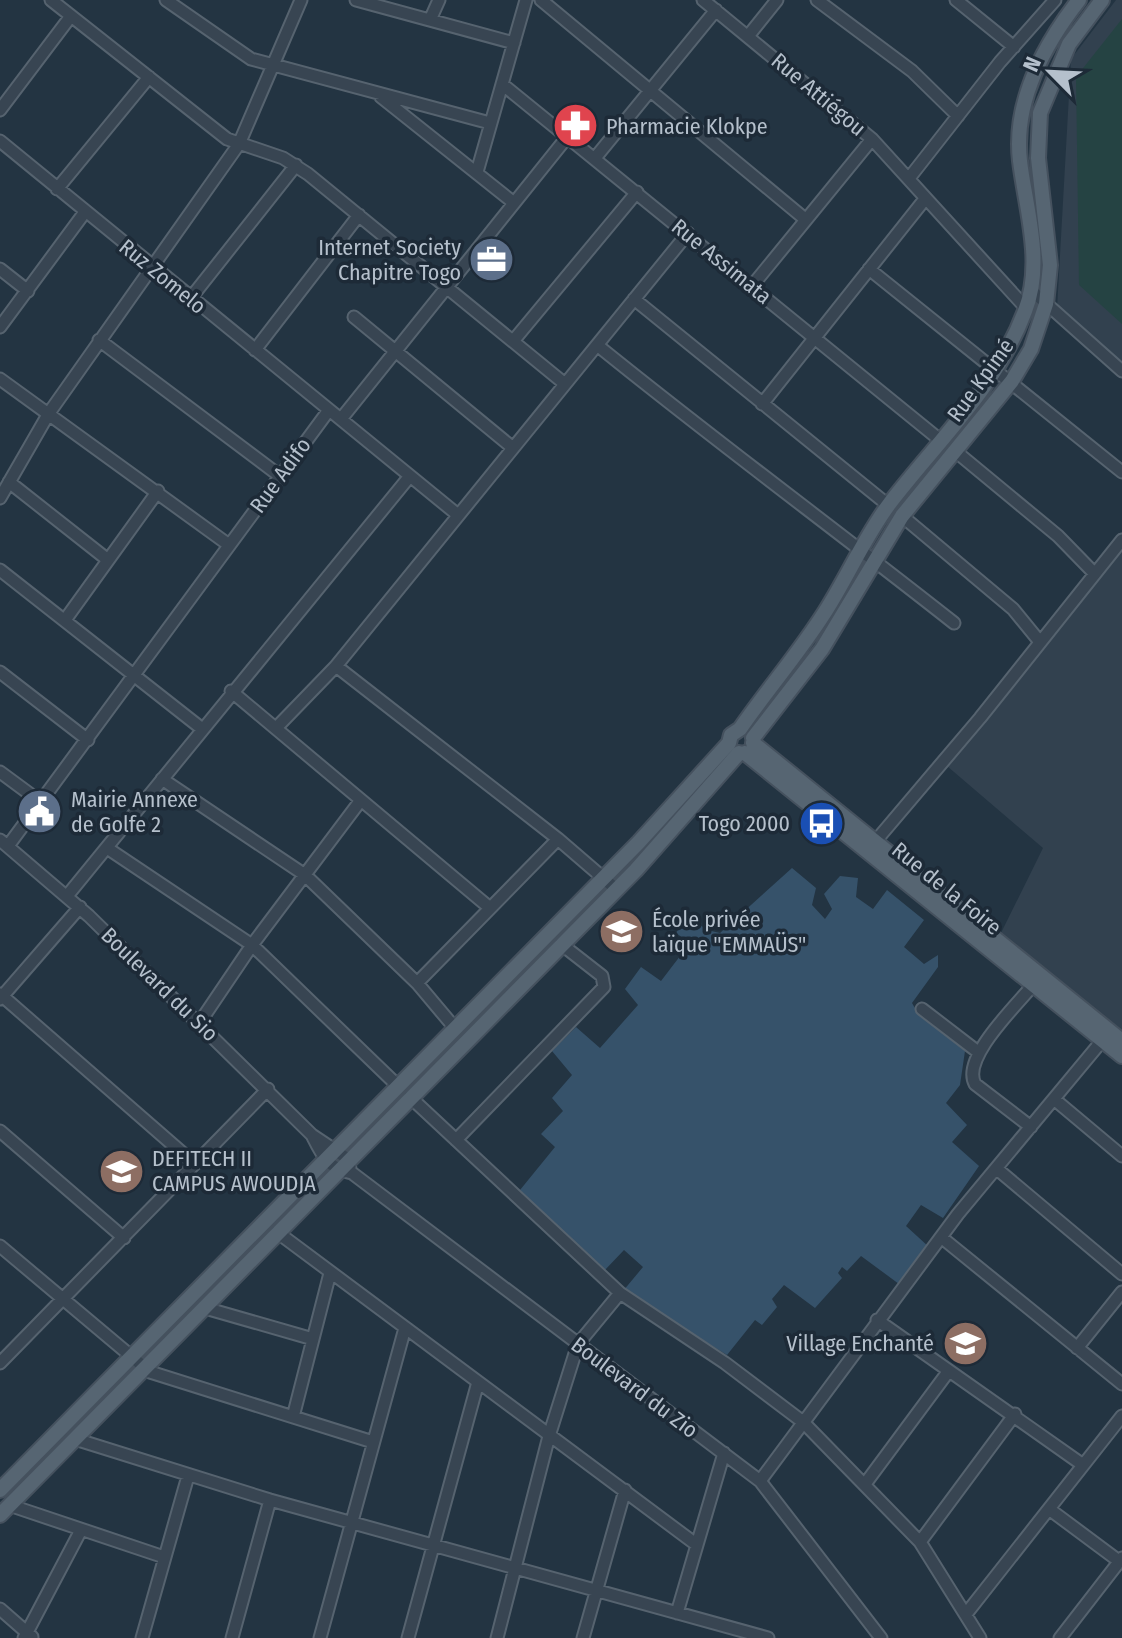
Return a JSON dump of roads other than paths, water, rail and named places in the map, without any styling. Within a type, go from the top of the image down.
[{"type":"main road","name":"Rue Kpimé","points":[[744,746],[822,649],[902,516],[1012,381],[1031,349],[1046,304],[1050,238],[1038,158],[1040,113],[1056,70],[1102,0]]},
{"type":"main road","points":[[1090,16],[1078,1],[1041,58],[1023,113],[1020,160],[1031,223],[1031,290],[998,370],[888,505],[817,624],[740,729],[731,735],[874,843],[1111,1038]]},
{"type":"main road","points":[[0,1490],[604,876],[744,746]]},
{"type":"main road","points":[[5,1510],[336,1171],[350,1166],[410,1097],[651,854],[744,746]]},
{"type":"main road","name":"Rue de la Foire","points":[[744,746],[1033,985],[1111,1038],[1122,1056]]},
{"type":"street","points":[[51,0],[239,144],[296,165],[565,384]]},
{"type":"street","points":[[166,0],[233,50],[272,66],[490,123]]},
{"type":"street","points":[[0,498],[49,413],[239,144],[301,0]]},
{"type":"street","points":[[360,0],[514,43]]},
{"type":"street","points":[[430,20],[439,0]]},
{"type":"street","points":[[477,172],[526,0]]},
{"type":"street","points":[[541,0],[805,219]]},
{"type":"street","name":"Rue Attiégou","points":[[703,0],[872,139],[910,177],[925,199],[1026,308]]},
{"type":"street","points":[[749,35],[777,0]]},
{"type":"street","points":[[817,0],[912,71],[958,116]]},
{"type":"street","points":[[956,0],[1014,47]]},
{"type":"street","points":[[910,177],[1055,0]]},
{"type":"street","points":[[595,158],[716,10]]},
{"type":"street","points":[[0,110],[71,16]]},
{"type":"street","points":[[57,189],[149,77]]},
{"type":"street","name":"Rue Assimata","points":[[502,84],[940,440]]},
{"type":"street","points":[[374,92],[514,203]]},
{"type":"street","points":[[341,419],[568,136]]},
{"type":"street","points":[[752,286],[872,139]]},
{"type":"street","name":"Ruz Zomelo","points":[[0,141],[329,410]]},
{"type":"street","points":[[190,299],[296,165]]},
{"type":"street","points":[[514,340],[637,192]]},
{"type":"street","points":[[762,404],[925,199]]},
{"type":"street","points":[[0,327],[85,212]]},
{"type":"street","points":[[255,350],[359,215]]},
{"type":"street","points":[[277,727],[336,666],[688,233]]},
{"type":"street","points":[[0,269],[28,291]]},
{"type":"street","points":[[869,269],[1122,472]]},
{"type":"street","points":[[1031,290],[1122,371]]},
{"type":"street","points":[[634,299],[888,505]]},
{"type":"street","points":[[354,317],[513,448]]},
{"type":"street","points":[[99,340],[280,476]]},
{"type":"street","points":[[597,345],[814,518],[861,550],[954,623]]},
{"type":"street","points":[[0,379],[229,545]]},
{"type":"street","points":[[329,410],[458,515]]},
{"type":"street","name":"Rue Adifo","points":[[4,843],[42,803],[329,410]]},
{"type":"street","points":[[954,450],[1058,536],[1095,574]]},
{"type":"street","points":[[67,896],[231,691],[410,476]]},
{"type":"street","points":[[9,482],[108,560]]},
{"type":"street","points":[[65,620],[158,491]]},
{"type":"street","points":[[902,516],[1013,609],[1040,642]]},
{"type":"street","points":[[874,843],[1122,540]]},
{"type":"street","points":[[0,570],[201,728]]},
{"type":"street","points":[[336,666],[558,839],[616,889]]},
{"type":"street","points":[[0,672],[88,740]]},
{"type":"street","points":[[231,691],[490,908]]},
{"type":"street","points":[[0,772],[42,803]]},
{"type":"street","points":[[162,779],[305,875],[417,983],[454,1027]]},
{"type":"street","points":[[200,1022],[252,945],[361,800]]},
{"type":"street","points":[[417,983],[558,839]]},
{"type":"street","name":"Boulevard du Sio","points":[[4,843],[80,907],[330,1153],[350,1166]]},
{"type":"street","points":[[107,848],[252,945],[397,1085]]},
{"type":"street","points":[[80,907],[1,996],[195,1164]]},
{"type":"street","points":[[456,1140],[604,987],[602,976],[561,944]]},
{"type":"street","points":[[1031,1127],[975,1084],[971,1074],[978,1052],[1033,985]]},
{"type":"street","points":[[922,1009],[978,1052]]},
{"type":"street","points":[[760,1481],[941,1237],[1054,1099],[1111,1038]]},
{"type":"street","points":[[1,1361],[268,1089]]},
{"type":"street","points":[[410,1097],[620,1293],[725,1363],[803,1422],[920,1542],[980,1638]]},
{"type":"street","points":[[1054,1099],[1122,1156]]},
{"type":"street","points":[[0,1131],[124,1238]]},
{"type":"street","name":"Boulevard du Sio","points":[[330,1153],[336,1171]]},
{"type":"street","name":"Boulevard du Zio","points":[[350,1166],[760,1481],[881,1638]]},
{"type":"street","points":[[997,1169],[1122,1274]]},
{"type":"street","points":[[277,1232],[697,1545]]},
{"type":"street","points":[[941,1237],[1122,1384]]},
{"type":"street","points":[[0,1246],[144,1369],[373,1442]]},
{"type":"street","points":[[293,1417],[330,1273]]},
{"type":"street","points":[[1077,1348],[1122,1292]]},
{"type":"street","points":[[497,1638],[549,1436],[578,1344],[620,1293]]},
{"type":"street","points":[[205,1308],[313,1339]]},
{"type":"street","points":[[877,1320],[948,1372],[1015,1414],[1083,1465]]},
{"type":"street","points":[[320,1638],[405,1328]]},
{"type":"street","points":[[865,1484],[948,1372]]},
{"type":"street","points":[[408,1638],[436,1545],[478,1382]]},
{"type":"street","points":[[920,1542],[1015,1414]]},
{"type":"street","points":[[966,1614],[1122,1416]]},
{"type":"street","points":[[75,1439],[270,1500],[768,1638]]},
{"type":"street","points":[[677,1613],[724,1453]]},
{"type":"street","points":[[142,1638],[188,1476]]},
{"type":"street","points":[[583,1638],[625,1490]]},
{"type":"street","points":[[232,1638],[270,1500]]},
{"type":"street","points":[[1049,1509],[1121,1560],[1065,1637]]},
{"type":"street","points":[[5,1510],[164,1557]]},
{"type":"street","points":[[0,1609],[28,1637],[81,1530]]},
{"type":"place","name":"Pharmacie Klokpe","points":[[575,126]]},
{"type":"place","name":"Internet Society Chapitre Togo","points":[[492,260]]},
{"type":"place","name":"Mairie Annexe de Golfe 2","points":[[40,812]]},
{"type":"place","name":"Togo 2000","points":[[821,823]]},
{"type":"place","name":"École privée laïque \"EMMAÜS\"","points":[[621,932]]},
{"type":"place","name":"DEFITECH II CAMPUS AWOUDJA","points":[[121,1171]]},
{"type":"place","name":"Village Enchanté","points":[[965,1343]]}]
